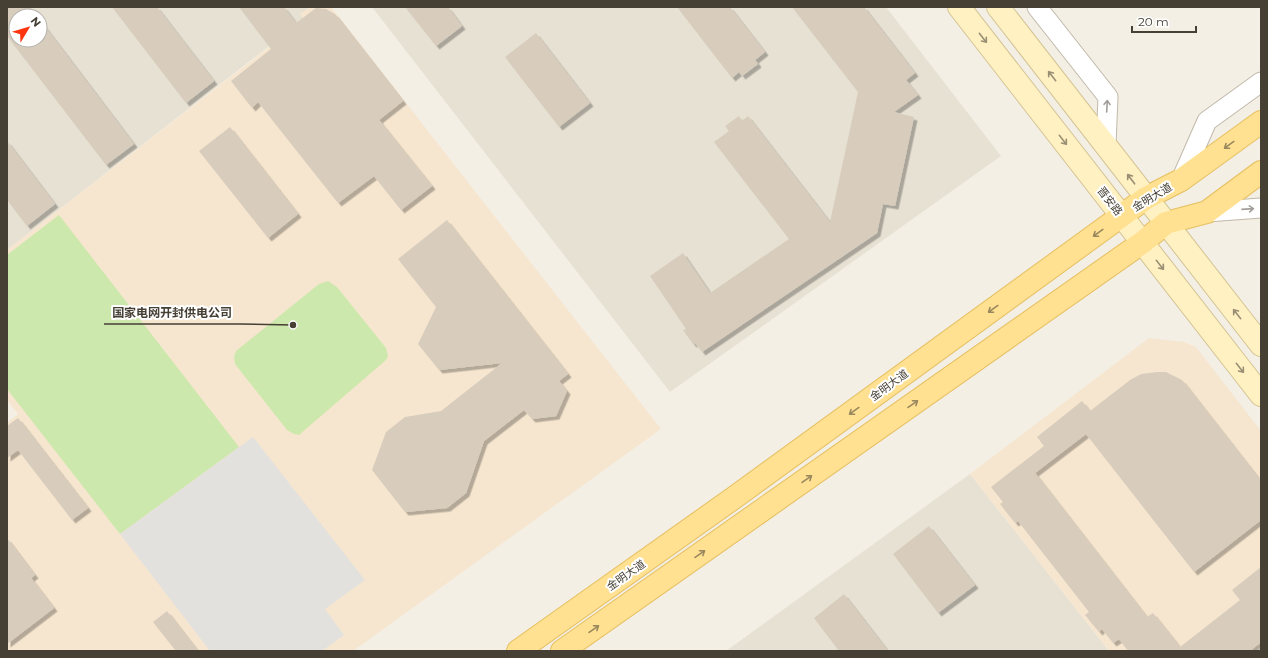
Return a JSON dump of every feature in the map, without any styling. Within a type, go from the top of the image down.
[{"type":"main road","name":"晋安路","points":[[959,7],[1261,395]]},
{"type":"main road","points":[[998,7],[1261,345]]},
{"type":"main road","name":"金明大道","points":[[518,651],[735,497],[1146,198],[1181,180],[1261,122]]},
{"type":"main road","points":[[562,651],[1143,242],[1166,223],[1207,212],[1261,172]]},
{"type":"street","points":[[1037,7],[1108,97],[1106,145]]},
{"type":"street","points":[[1181,180],[1207,121],[1261,82]]},
{"type":"street","points":[[1207,212],[1261,208]]},
{"type":"shaded area","points":[[7,7],[310,7],[301,14],[304,19],[7,250]]},
{"type":"shaded area","points":[[310,7],[331,7],[661,429],[353,651],[7,651],[7,423],[18,414],[7,400],[7,250],[304,20],[300,14]]},
{"type":"shaded area","points":[[372,7],[886,7],[1001,156],[670,392]]},
{"type":"shaded area","points":[[1149,338],[1184,342],[1196,347],[1261,431],[1261,647],[1255,651],[1109,651],[970,474]]},
{"type":"shaded area","points":[[253,437],[365,580],[325,609],[344,635],[322,651],[210,651],[120,534]]},
{"type":"shaded area","points":[[970,474],[1109,651],[726,651]]},
{"type":"green space","points":[[59,215],[239,447],[120,534],[7,389],[7,255]]},
{"type":"green space","points":[[328,281],[337,287],[386,348],[388,356],[386,360],[299,435],[294,434],[287,430],[235,364],[234,357],[236,351],[319,284]]},
{"type":"building","points":[[7,7],[30,7],[31,8],[8,8],[8,37]]},
{"type":"building","points":[[112,7],[157,7],[214,81],[186,103]]},
{"type":"building","points":[[239,7],[284,7],[296,23],[316,8],[326,9],[335,14],[403,101],[379,120],[432,186],[401,210],[374,176],[338,203],[258,102],[252,108],[231,81],[271,49]]},
{"type":"building","points":[[405,7],[448,7],[462,26],[436,46]]},
{"type":"building","points":[[677,7],[730,7],[765,52],[755,60],[758,64],[742,76],[739,72],[732,78]]},
{"type":"building","points":[[792,7],[864,7],[915,73],[906,80],[918,95],[894,112],[914,117],[895,206],[883,204],[877,233],[702,352],[695,343],[693,344],[683,330],[686,329],[650,276],[683,253],[710,293],[789,239],[714,142],[729,131],[725,126],[739,116],[742,121],[748,116],[830,222],[858,92]]},
{"type":"building","points":[[48,31],[134,144],[106,165],[16,48],[48,48]]},
{"type":"building","points":[[536,33],[590,103],[559,127],[505,57]]},
{"type":"building","points":[[230,127],[298,214],[268,238],[199,151]]},
{"type":"building","points":[[7,141],[55,204],[27,226],[7,200]]},
{"type":"building","points":[[447,220],[568,374],[559,381],[567,391],[556,416],[532,419],[524,410],[484,441],[466,493],[447,508],[405,512],[372,470],[386,432],[405,417],[441,411],[502,363],[439,370],[418,344],[436,307],[398,259]]},
{"type":"building","points":[[1166,372],[1182,380],[1261,481],[1261,520],[1194,572],[1086,434],[1035,473],[1147,617],[1153,613],[1180,647],[1240,600],[1232,590],[1261,567],[1261,642],[1250,651],[1128,651],[1119,639],[1113,643],[1102,629],[1099,632],[1085,615],[1089,612],[1018,521],[1015,523],[1000,504],[1003,502],[991,487],[1044,446],[1037,437],[1082,401],[1090,411],[1130,380],[1141,374]]},
{"type":"building","points":[[18,418],[88,508],[72,520],[18,450],[7,458],[7,426]]},
{"type":"building","points":[[929,526],[975,585],[938,613],[893,554]]},
{"type":"building","points":[[7,538],[35,575],[31,578],[54,608],[7,644]]},
{"type":"building","points":[[844,594],[888,651],[839,651],[814,618]]},
{"type":"building","points":[[167,611],[198,651],[176,651],[153,622]]},
{"type":"place","name":"国家电网开封供电公司","points":[[293,325]]}]
